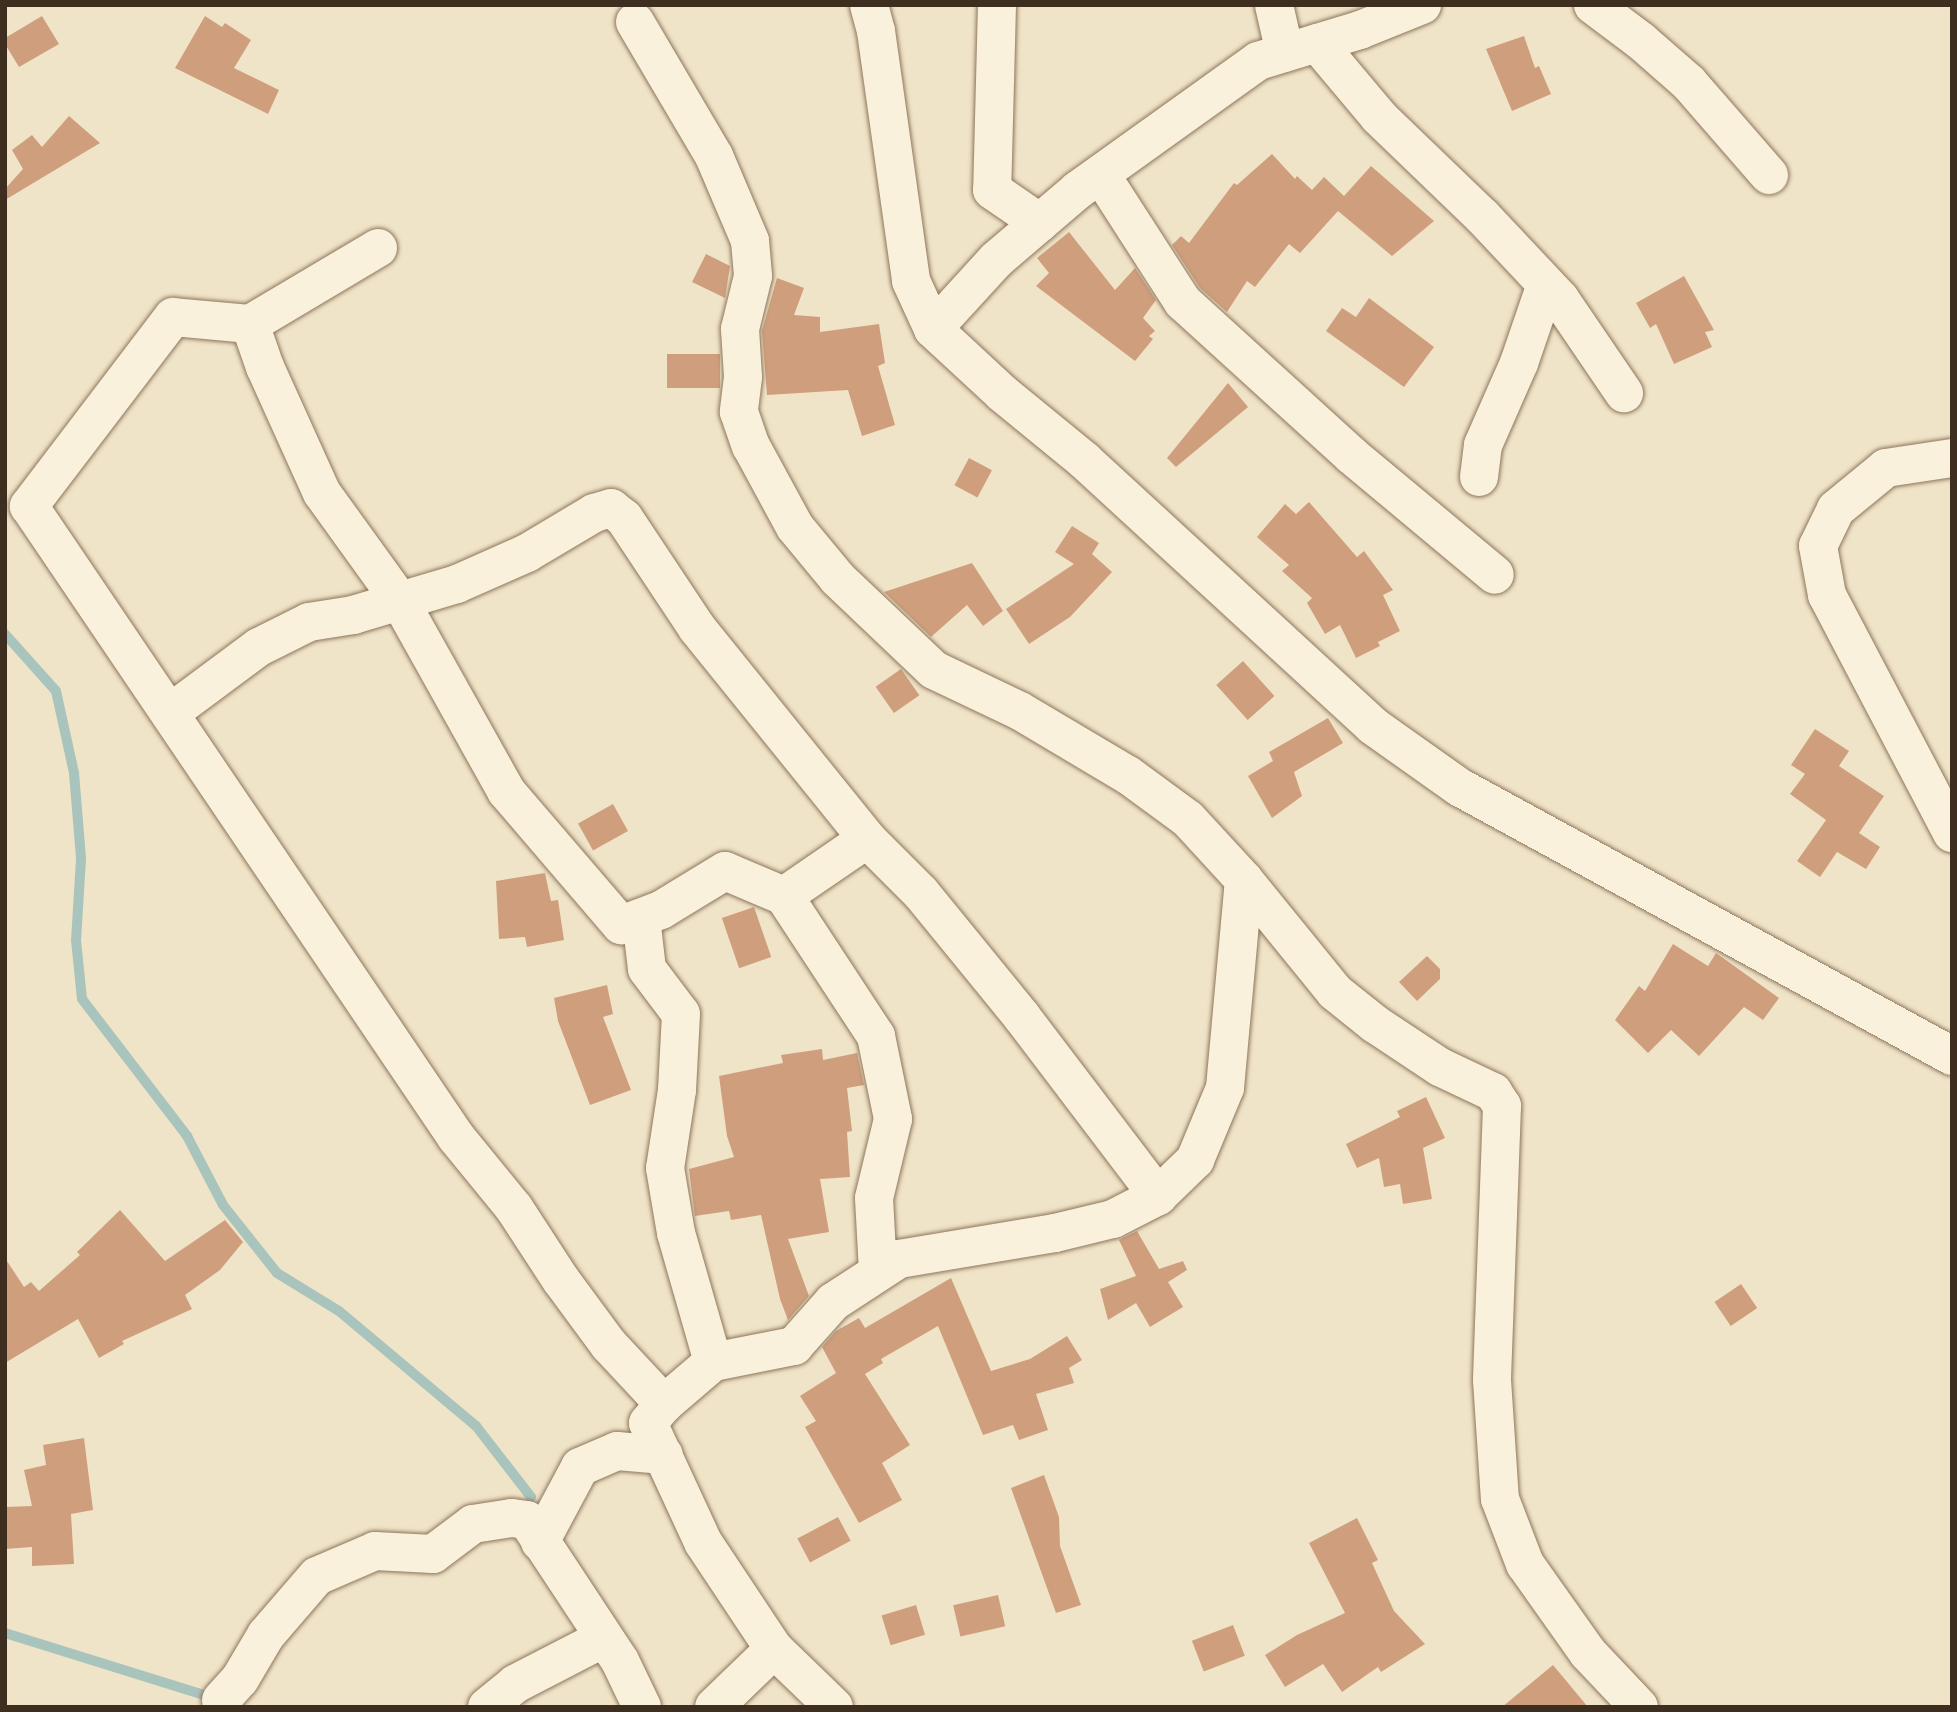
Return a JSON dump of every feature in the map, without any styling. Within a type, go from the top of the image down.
[{"type":"street","points":[[869,5],[876,31],[911,281],[933,329],[1002,393],[1085,461],[1373,726],[1471,793],[1952,1056]]},
{"type":"street","points":[[997,5],[992,190],[1040,223]]},
{"type":"street","points":[[1275,5],[1301,48],[1379,117],[1482,216],[1560,299],[1624,393]]},
{"type":"street","points":[[933,329],[996,260],[1040,223],[1101,175],[1258,61],[1422,5]]},
{"type":"street","points":[[1593,5],[1641,41],[1689,83],[1769,175]]},
{"type":"street","points":[[635,22],[714,156],[750,241],[753,276],[740,329],[743,377],[739,412],[751,446],[795,527],[838,579],[934,670],[1020,711],[1128,775],[1188,820],[1244,880],[1335,992],[1375,1024],[1440,1067],[1493,1093],[1503,1105],[1492,1380],[1500,1499],[1525,1564],[1588,1653],[1639,1707]]},
{"type":"street","points":[[1101,175],[1182,302],[1351,456],[1495,575]]},
{"type":"street","points":[[378,248],[250,324],[173,317],[29,506],[456,1136],[514,1208],[561,1280],[609,1345],[664,1404]]},
{"type":"street","points":[[1479,477],[1483,445],[1519,363],[1546,284]]},
{"type":"street","points":[[250,324],[265,368],[322,494],[400,601],[506,791],[621,925],[661,910],[725,871],[784,896],[876,1036],[893,1119],[874,1198],[878,1272]]},
{"type":"street","points":[[1952,458],[1886,468],[1836,509],[1818,546],[1827,595],[1952,832]]},
{"type":"street","points":[[170,713],[260,647],[309,622],[353,615],[457,584],[527,554],[594,513],[611,508],[624,518],[697,628],[867,839],[930,903],[1022,1017],[1158,1196]]},
{"type":"street","points":[[784,896],[867,839]]},
{"type":"street","points":[[834,1707],[774,1649],[703,1542],[648,1423],[664,1404],[713,1362],[794,1346],[833,1302],[899,1259],[1055,1233],[1113,1219],[1158,1196],[1195,1160],[1225,1088],[1244,880]]},
{"type":"street","points":[[641,918],[647,969],[681,1014],[677,1090],[665,1168],[676,1233],[713,1362]]},
{"type":"street","points":[[540,1542],[580,1467],[617,1451],[663,1455]]},
{"type":"street","points":[[221,1700],[240,1679],[266,1635],[317,1576],[375,1551],[433,1554],[474,1524],[512,1518],[527,1520],[620,1661],[642,1707]]},
{"type":"street","points":[[486,1707],[515,1684],[604,1638]]},
{"type":"street","points":[[714,1707],[774,1649]]},
{"type":"building","points":[[42,16],[59,44],[19,67],[5,44],[5,38]]},
{"type":"building","points":[[205,16],[222,27],[225,23],[251,40],[234,68],[279,90],[268,114],[175,68]]},
{"type":"building","points":[[1524,36],[1535,68],[1539,66],[1551,94],[1512,111],[1486,49]]},
{"type":"building","points":[[69,116],[100,143],[5,200],[5,189],[23,169],[12,150],[32,135],[42,147]]},
{"type":"building","points":[[1272,154],[1295,179],[1297,176],[1312,190],[1324,177],[1344,196],[1371,166],[1434,221],[1392,256],[1338,211],[1300,253],[1289,244],[1255,287],[1247,281],[1227,312],[1200,288],[1172,245],[1181,236],[1189,243],[1234,183],[1237,185]]},
{"type":"building","points":[[1069,232],[1115,290],[1135,268],[1156,300],[1143,318],[1155,331],[1149,336],[1153,339],[1135,361],[1036,286],[1049,273],[1037,258]]},
{"type":"building","points":[[706,254],[730,266],[725,298],[692,282]]},
{"type":"building","points":[[1684,276],[1714,330],[1705,332],[1712,347],[1674,364],[1656,324],[1650,328],[1636,303]]},
{"type":"building","points":[[777,278],[804,288],[794,315],[820,317],[820,332],[879,324],[885,363],[878,366],[895,425],[862,436],[848,390],[767,395],[762,331]]},
{"type":"building","points":[[1369,298],[1434,347],[1404,387],[1326,331],[1342,308],[1356,317]]},
{"type":"building","points":[[667,354],[720,354],[720,388],[667,388]]},
{"type":"building","points":[[1228,383],[1248,407],[1176,467],[1167,458]]},
{"type":"building","points":[[969,458],[992,470],[977,498],[954,485]]},
{"type":"building","points":[[1309,502],[1357,557],[1364,551],[1393,590],[1383,595],[1400,631],[1378,642],[1380,646],[1356,658],[1340,625],[1325,634],[1307,603],[1312,598],[1282,571],[1289,565],[1257,537],[1285,504],[1296,514]]},
{"type":"building","points":[[1072,526],[1099,543],[1092,554],[1112,572],[1070,617],[1029,644],[1006,609],[1074,564],[1055,552]]},
{"type":"building","points":[[972,563],[1003,611],[983,626],[967,605],[931,637],[884,592]]},
{"type":"building","points":[[1243,661],[1274,696],[1248,720],[1216,685]]},
{"type":"building","points":[[901,669],[919,695],[894,713],[876,687]]},
{"type":"building","points":[[1328,718],[1343,743],[1294,772],[1302,796],[1272,818],[1248,776],[1273,761],[1269,752]]},
{"type":"building","points":[[1815,729],[1849,751],[1839,766],[1884,796],[1859,833],[1880,847],[1866,869],[1837,852],[1820,877],[1797,861],[1826,820],[1790,794],[1805,774],[1791,765]]},
{"type":"building","points":[[613,804],[628,831],[593,851],[578,823]]},
{"type":"building","points":[[545,873],[551,901],[558,900],[564,940],[527,947],[525,937],[499,939],[496,881]]},
{"type":"building","points":[[754,907],[771,957],[739,968],[722,918]]},
{"type":"building","points":[[1673,944],[1708,966],[1716,953],[1779,998],[1763,1020],[1744,1007],[1699,1056],[1671,1030],[1648,1053],[1615,1020],[1639,986],[1645,991]]},
{"type":"building","points":[[1427,956],[1440,969],[1440,979],[1417,1001],[1399,982]]},
{"type":"building","points":[[607,985],[613,1014],[603,1017],[631,1090],[590,1105],[558,1021],[554,998]]},
{"type":"building","points":[[822,1049],[823,1060],[857,1053],[864,1085],[847,1088],[852,1131],[847,1132],[850,1177],[820,1179],[829,1232],[788,1239],[809,1296],[788,1320],[780,1299],[761,1215],[731,1220],[729,1211],[695,1216],[689,1169],[734,1157],[727,1136],[719,1076],[783,1063],[781,1055]]},
{"type":"building","points":[[1426,1097],[1445,1138],[1423,1148],[1432,1199],[1403,1204],[1400,1184],[1384,1187],[1379,1158],[1357,1168],[1346,1144],[1400,1117],[1397,1111]]},
{"type":"building","points":[[120,1210],[165,1261],[225,1220],[243,1242],[220,1270],[185,1295],[192,1309],[122,1341],[124,1344],[99,1358],[78,1319],[5,1363],[5,1258],[24,1287],[31,1282],[39,1291],[80,1255],[77,1252]]},
{"type":"building","points":[[1137,1231],[1159,1269],[1183,1261],[1187,1270],[1168,1282],[1183,1307],[1150,1327],[1136,1303],[1108,1320],[1100,1289],[1136,1276],[1119,1240]]},
{"type":"building","points":[[951,1278],[991,1371],[1030,1359],[1067,1336],[1082,1360],[1069,1368],[1074,1383],[1036,1394],[1048,1430],[1019,1440],[1013,1425],[983,1435],[938,1326],[881,1359],[883,1363],[865,1374],[910,1445],[882,1463],[902,1500],[859,1523],[805,1427],[816,1421],[800,1396],[836,1373],[822,1347],[836,1331],[859,1318],[865,1328]]},
{"type":"building","points":[[1741,1284],[1757,1308],[1731,1326],[1714,1302]]},
{"type":"building","points":[[84,1438],[93,1510],[71,1514],[74,1564],[32,1566],[32,1547],[5,1549],[5,1507],[32,1506],[24,1470],[46,1465],[43,1445]]},
{"type":"building","points":[[1044,1475],[1059,1517],[1060,1546],[1081,1605],[1056,1613],[1011,1488]]},
{"type":"building","points":[[838,1517],[851,1541],[810,1562],[797,1539]]},
{"type":"building","points":[[1357,1518],[1378,1560],[1372,1563],[1394,1611],[1425,1644],[1381,1672],[1378,1667],[1342,1692],[1323,1664],[1285,1687],[1265,1655],[1297,1635],[1345,1613],[1309,1543]]},
{"type":"building","points":[[998,1595],[1005,1626],[960,1637],[953,1605]]},
{"type":"building","points":[[916,1605],[925,1635],[891,1645],[882,1616]]},
{"type":"building","points":[[1233,1625],[1245,1656],[1204,1672],[1192,1641]]},
{"type":"building","points":[[1553,1665],[1588,1707],[1502,1707]]},
{"type":"waterway","points":[[5,634],[56,691],[74,773],[81,859],[76,940],[82,999],[187,1136],[223,1205],[277,1273],[339,1311],[476,1426],[531,1497]]},
{"type":"waterway","points":[[5,1633],[217,1699]]}]
